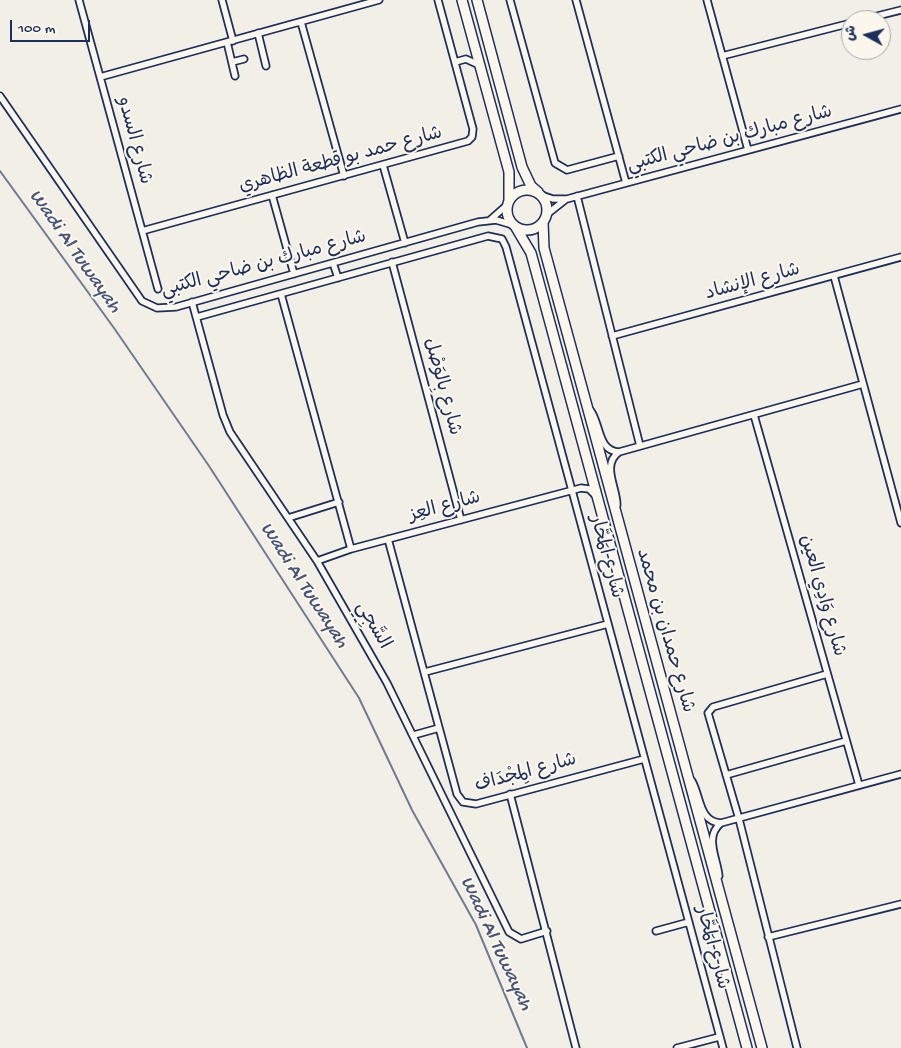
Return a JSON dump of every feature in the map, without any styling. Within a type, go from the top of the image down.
[{"type":"main road","points":[[462,0],[509,172],[507,216],[514,226],[527,230],[533,229],[545,218],[546,204],[531,186],[522,167],[476,0]]},
{"type":"main road","points":[[508,202],[518,191],[532,190],[539,194]]},
{"type":"main road","name":"شارع حمدان بن محمد","points":[[545,218],[544,248],[616,518],[762,1048]]},
{"type":"main road","name":"شارع حمدان بن محمد","points":[[514,226],[531,253],[591,473],[595,495],[747,1048]]},
{"type":"street","name":"شارع السدو","points":[[79,0],[158,289]]},
{"type":"street","points":[[222,0],[236,76]]},
{"type":"street","points":[[100,77],[379,0]]},
{"type":"street","name":"شارع حمد بو قطعة الظاهري","points":[[142,231],[344,176],[470,139],[473,129],[438,0]]},
{"type":"street","points":[[510,0],[555,163],[567,170],[619,156]]},
{"type":"street","points":[[576,0],[626,183]]},
{"type":"street","points":[[707,0],[748,150]]},
{"type":"street","points":[[301,22],[344,176]]},
{"type":"street","points":[[722,56],[841,26]]},
{"type":"street","points":[[258,34],[266,66]]},
{"type":"street","points":[[455,62],[466,59],[475,47]]},
{"type":"street","points":[[232,62],[244,59]]},
{"type":"street","points":[[466,59],[480,65]]},
{"type":"street","name":"شارع مبارك بن ضاحي الكتبي","points":[[0,96],[142,301],[152,307],[163,309],[192,302],[490,220],[514,226]]},
{"type":"street","name":"شارع مبارك بن ضاحي الكتبي","points":[[539,194],[554,199],[567,199],[901,110]]},
{"type":"street","points":[[383,165],[405,243]]},
{"type":"street","points":[[272,195],[294,274]]},
{"type":"street","points":[[577,196],[640,446]]},
{"type":"street","name":"شارع مبارك بن ضاحي الكتبي","points":[[545,218],[567,199]]},
{"type":"street","name":"شارع مبارك بن ضاحي الكتبي","points":[[490,220],[508,202]]},
{"type":"street","name":"شارع المَحَّار","points":[[197,317],[488,236],[502,239],[506,247],[723,1048]]},
{"type":"street","name":"شارع الإنشاد","points":[[612,336],[901,257]]},
{"type":"street","name":"شارع بِالوَصْل","points":[[392,262],[461,520]]},
{"type":"street","points":[[333,263],[338,278]]},
{"type":"street","points":[[834,276],[901,523]]},
{"type":"street","points":[[282,294],[352,549]]},
{"type":"street","name":"السَّجِي","points":[[192,302],[226,424],[317,561],[414,735],[509,932],[521,939],[547,931]]},
{"type":"street","points":[[616,518],[616,494],[610,466],[612,458],[619,452],[863,384]]},
{"type":"street","points":[[586,405],[595,417],[604,445],[609,450],[619,452]]},
{"type":"street","name":"شارع وَادِي العين","points":[[754,415],[859,785]]},
{"type":"street","points":[[591,473],[581,488],[595,495]]},
{"type":"street","name":"شارع العِز","points":[[317,561],[388,539],[581,488]]},
{"type":"street","points":[[288,518],[339,502]]},
{"type":"street","name":"شارع المِجْدَاف","points":[[388,539],[458,797],[463,802],[472,804],[644,759]]},
{"type":"street","points":[[425,672],[608,624]]},
{"type":"street","points":[[797,1048],[739,819],[708,713],[713,707],[827,674]]},
{"type":"street","points":[[414,735],[439,728]]},
{"type":"street","points":[[726,775],[846,741]]},
{"type":"street","points":[[687,773],[696,788],[705,817],[711,822],[721,823],[901,774]]},
{"type":"street","points":[[510,794],[576,1048]]},
{"type":"street","points":[[719,891],[717,864],[711,837],[714,829],[721,823]]},
{"type":"street","points":[[768,937],[901,904]]},
{"type":"street","points":[[656,931],[689,922]]},
{"type":"street","points":[[677,1048],[719,1037]]},
{"type":"waterway","name":"Wadi Al Tuwayah","points":[[0,171],[114,328],[209,466],[359,698],[412,810],[476,925],[527,1048]]}]
